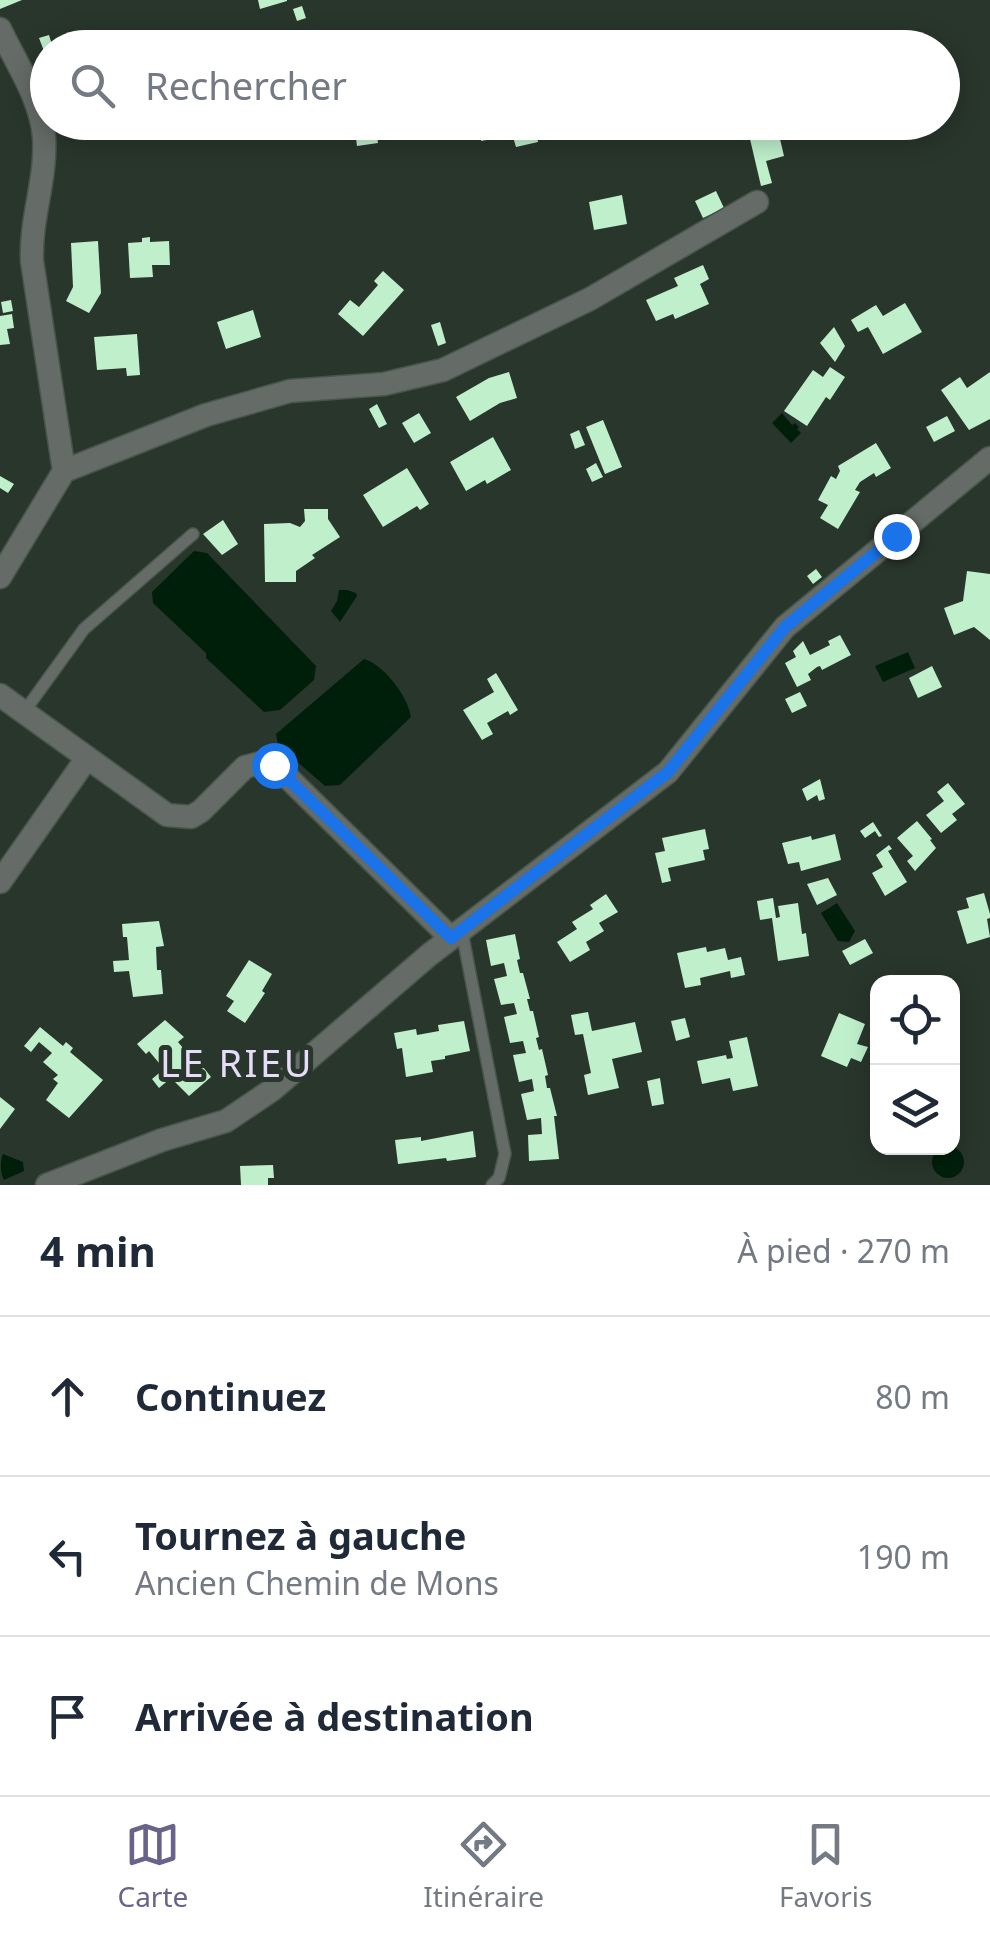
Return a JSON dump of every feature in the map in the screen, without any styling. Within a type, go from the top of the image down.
[{"type":"street","points":[[0,29],[30,90]]},
{"type":"street","points":[[44,140],[31,237],[32,261],[64,471]]},
{"type":"street","points":[[0,577],[64,471],[206,415],[290,391],[384,384],[443,370],[590,298],[757,202]]},
{"type":"street","points":[[47,1185],[162,1140],[226,1121],[272,1090],[456,934],[668,772],[785,627],[990,458]]},
{"type":"street","points":[[0,695],[167,815],[191,817],[245,767],[264,762],[274,765],[456,934]]},
{"type":"street","points":[[0,882],[87,758]]},
{"type":"lane","points":[[24,712],[84,628],[193,534]]},
{"type":"lane","points":[[456,934],[505,1154],[499,1178],[492,1185]]},
{"type":"shaded area","points":[[782,413],[801,433],[791,443],[772,423]]},
{"type":"shaded area","points":[[194,551],[207,553],[316,666],[314,680],[280,710],[264,712],[153,603],[152,592]]},
{"type":"shaded area","points":[[339,590],[357,596],[340,622],[331,611]]},
{"type":"shaded area","points":[[908,652],[915,668],[883,682],[875,666]]},
{"type":"shaded area","points":[[364,659],[394,682],[411,717],[340,785],[325,786],[278,745],[276,734]]},
{"type":"shaded area","points":[[837,903],[855,931],[849,942],[838,941],[821,913]]},
{"type":"shaded area","points":[[960,1152],[963,1168],[954,1177],[942,1177],[933,1168],[934,1155]]},
{"type":"shaded area","points":[[3,1154],[23,1162],[24,1171],[4,1180]]},
{"type":"building","points":[[0,0],[22,0],[0,9]]},
{"type":"building","points":[[258,0],[287,0],[287,1],[260,9]]},
{"type":"building","points":[[302,6],[306,18],[297,21],[293,9]]},
{"type":"building","points":[[356,140],[378,140],[378,143],[357,146]]},
{"type":"building","points":[[514,140],[538,140],[538,142],[516,147]]},
{"type":"building","points":[[750,140],[780,140],[784,156],[766,161],[772,183],[761,186]]},
{"type":"building","points":[[716,191],[724,208],[703,218],[695,201]]},
{"type":"building","points":[[622,195],[627,224],[594,230],[589,202]]},
{"type":"building","points":[[150,237],[150,242],[169,241],[170,265],[152,265],[153,277],[130,278],[128,243]]},
{"type":"building","points":[[98,241],[101,293],[89,313],[66,301],[73,287],[71,243]]},
{"type":"building","points":[[703,265],[709,279],[700,284],[709,304],[675,319],[673,314],[656,321],[646,300],[678,286],[674,278]]},
{"type":"building","points":[[383,271],[404,290],[363,336],[338,314],[350,300],[359,307],[378,285],[374,281]]},
{"type":"building","points":[[11,300],[13,311],[3,313],[1,302]]},
{"type":"building","points":[[905,303],[922,332],[883,354],[868,327],[858,332],[851,320],[876,305],[883,316]]},
{"type":"building","points":[[253,310],[261,337],[226,349],[217,322]]},
{"type":"building","points":[[12,314],[14,328],[7,329],[10,344],[0,345],[0,316]]},
{"type":"building","points":[[440,322],[446,343],[438,346],[431,325]]},
{"type":"building","points":[[834,327],[845,346],[835,362],[820,343]]},
{"type":"building","points":[[137,334],[140,375],[127,376],[126,368],[97,370],[94,337]]},
{"type":"building","points":[[830,367],[845,377],[807,426],[784,411],[813,370],[823,377]]},
{"type":"building","points":[[509,372],[517,398],[470,421],[456,397],[489,378]]},
{"type":"building","points":[[990,372],[990,419],[969,430],[941,390],[960,377],[967,388]]},
{"type":"building","points":[[377,404],[387,424],[379,428],[369,409]]},
{"type":"building","points":[[419,413],[431,433],[414,443],[402,423]]},
{"type":"building","points":[[947,416],[955,431],[934,442],[926,427]]},
{"type":"building","points":[[603,420],[622,467],[605,474],[586,427]]},
{"type":"building","points":[[579,430],[585,445],[575,449],[570,434]]},
{"type":"building","points":[[493,437],[511,470],[466,491],[450,462]]},
{"type":"building","points":[[876,443],[891,468],[860,482],[855,490],[860,492],[838,529],[820,518],[828,505],[818,500],[831,476],[836,479],[838,466]]},
{"type":"building","points":[[596,463],[603,477],[592,482],[586,469]]},
{"type":"building","points":[[407,468],[429,504],[420,510],[417,506],[383,527],[363,495]]},
{"type":"building","points":[[0,476],[14,484],[8,493],[0,488]]},
{"type":"building","points":[[304,509],[328,509],[328,519],[340,537],[296,571],[296,582],[265,582],[264,524],[290,523],[300,527],[305,521]]},
{"type":"building","points":[[223,520],[238,544],[222,555],[203,534]]},
{"type":"building","points":[[816,569],[822,577],[813,584],[807,576]]},
{"type":"building","points":[[967,571],[990,574],[990,640],[974,627],[954,635],[944,608],[963,601]]},
{"type":"building","points":[[840,635],[851,655],[822,670],[817,667],[808,674],[811,680],[797,687],[785,663],[796,657],[793,651],[803,641],[810,655]]},
{"type":"building","points":[[932,666],[942,687],[918,698],[909,678]]},
{"type":"building","points":[[496,673],[518,710],[487,723],[493,734],[482,740],[463,710],[494,692],[487,679]]},
{"type":"building","points":[[800,692],[807,706],[792,713],[785,699]]},
{"type":"building","points":[[820,779],[825,799],[819,801],[817,795],[807,801],[802,789]]},
{"type":"building","points":[[948,783],[965,804],[952,814],[957,820],[941,833],[926,815],[944,801],[937,792]]},
{"type":"building","points":[[917,821],[936,848],[915,871],[907,861],[913,856],[897,838]]},
{"type":"building","points":[[873,822],[882,836],[875,831],[865,838],[860,831]]},
{"type":"building","points":[[705,829],[709,849],[703,850],[705,860],[668,868],[671,881],[662,883],[655,853],[665,851],[662,838]]},
{"type":"building","points":[[835,834],[841,860],[801,871],[799,862],[788,864],[782,843]]},
{"type":"building","points":[[889,845],[892,849],[888,851],[907,882],[885,896],[872,873],[883,867],[876,855]]},
{"type":"building","points":[[828,878],[837,895],[817,905],[807,884]]},
{"type":"building","points":[[984,893],[990,914],[990,937],[967,944],[957,911],[969,908],[966,898]]},
{"type":"building","points":[[606,894],[618,912],[599,923],[604,931],[586,942],[590,950],[570,962],[557,942],[577,929],[572,922],[593,909],[590,905]]},
{"type":"building","points":[[773,898],[776,918],[780,917],[778,906],[798,903],[809,956],[778,961],[772,918],[760,920],[757,901]]},
{"type":"building","points":[[159,921],[164,946],[156,947],[157,970],[161,970],[163,994],[133,997],[129,971],[114,972],[113,961],[129,960],[122,924]]},
{"type":"building","points":[[515,934],[520,973],[530,999],[539,1037],[536,1038],[548,1075],[547,1088],[557,1116],[559,1159],[529,1161],[528,1135],[542,1134],[541,1118],[527,1120],[521,1094],[534,1091],[532,1079],[519,1082],[513,1055],[526,1053],[523,1041],[510,1043],[504,1017],[517,1014],[514,1003],[501,1005],[494,979],[507,976],[504,963],[491,966],[486,940]]},
{"type":"building","points":[[865,939],[873,953],[850,965],[842,951]]},
{"type":"building","points":[[706,947],[707,952],[725,948],[728,960],[741,957],[745,975],[731,978],[730,971],[700,978],[701,985],[685,988],[677,953]]},
{"type":"building","points":[[249,960],[272,974],[262,991],[265,993],[245,1023],[227,1011],[234,1001],[226,996]]},
{"type":"building","points":[[588,1012],[592,1031],[635,1022],[642,1052],[612,1059],[619,1088],[588,1095],[584,1075],[591,1073],[583,1034],[575,1035],[571,1015]]},
{"type":"building","points":[[839,1013],[865,1024],[857,1044],[868,1047],[861,1062],[851,1058],[847,1067],[821,1056]]},
{"type":"building","points":[[685,1018],[690,1037],[676,1041],[671,1021]]},
{"type":"building","points":[[165,1020],[184,1037],[178,1042],[211,1077],[189,1096],[171,1078],[159,1088],[152,1079],[164,1069],[149,1051],[146,1054],[137,1044]]},
{"type":"building","points":[[464,1021],[470,1051],[431,1061],[433,1072],[406,1077],[402,1048],[397,1049],[394,1033],[416,1029],[417,1035],[439,1031],[438,1025]]},
{"type":"building","points":[[40,1027],[63,1046],[66,1042],[73,1048],[70,1052],[103,1080],[69,1118],[46,1100],[58,1083],[53,1079],[58,1075],[43,1062],[52,1053],[39,1042],[31,1052],[24,1046]]},
{"type":"building","points":[[747,1037],[758,1086],[733,1091],[730,1078],[702,1084],[697,1061],[726,1055],[727,1059],[733,1058],[729,1041]]},
{"type":"building","points":[[660,1078],[664,1104],[652,1106],[647,1081]]},
{"type":"building","points":[[0,1097],[15,1109],[0,1129]]},
{"type":"building","points":[[473,1131],[476,1157],[398,1164],[395,1140],[421,1137],[421,1141]]},
{"type":"building","points":[[273,1165],[274,1178],[268,1178],[268,1185],[241,1185],[240,1166]]},
{"type":"district","name":"LE RIEU","points":[[237,1064]]},
{"type":"route","points":[[274,765],[451,938],[668,772],[785,627],[896,536]]}]
